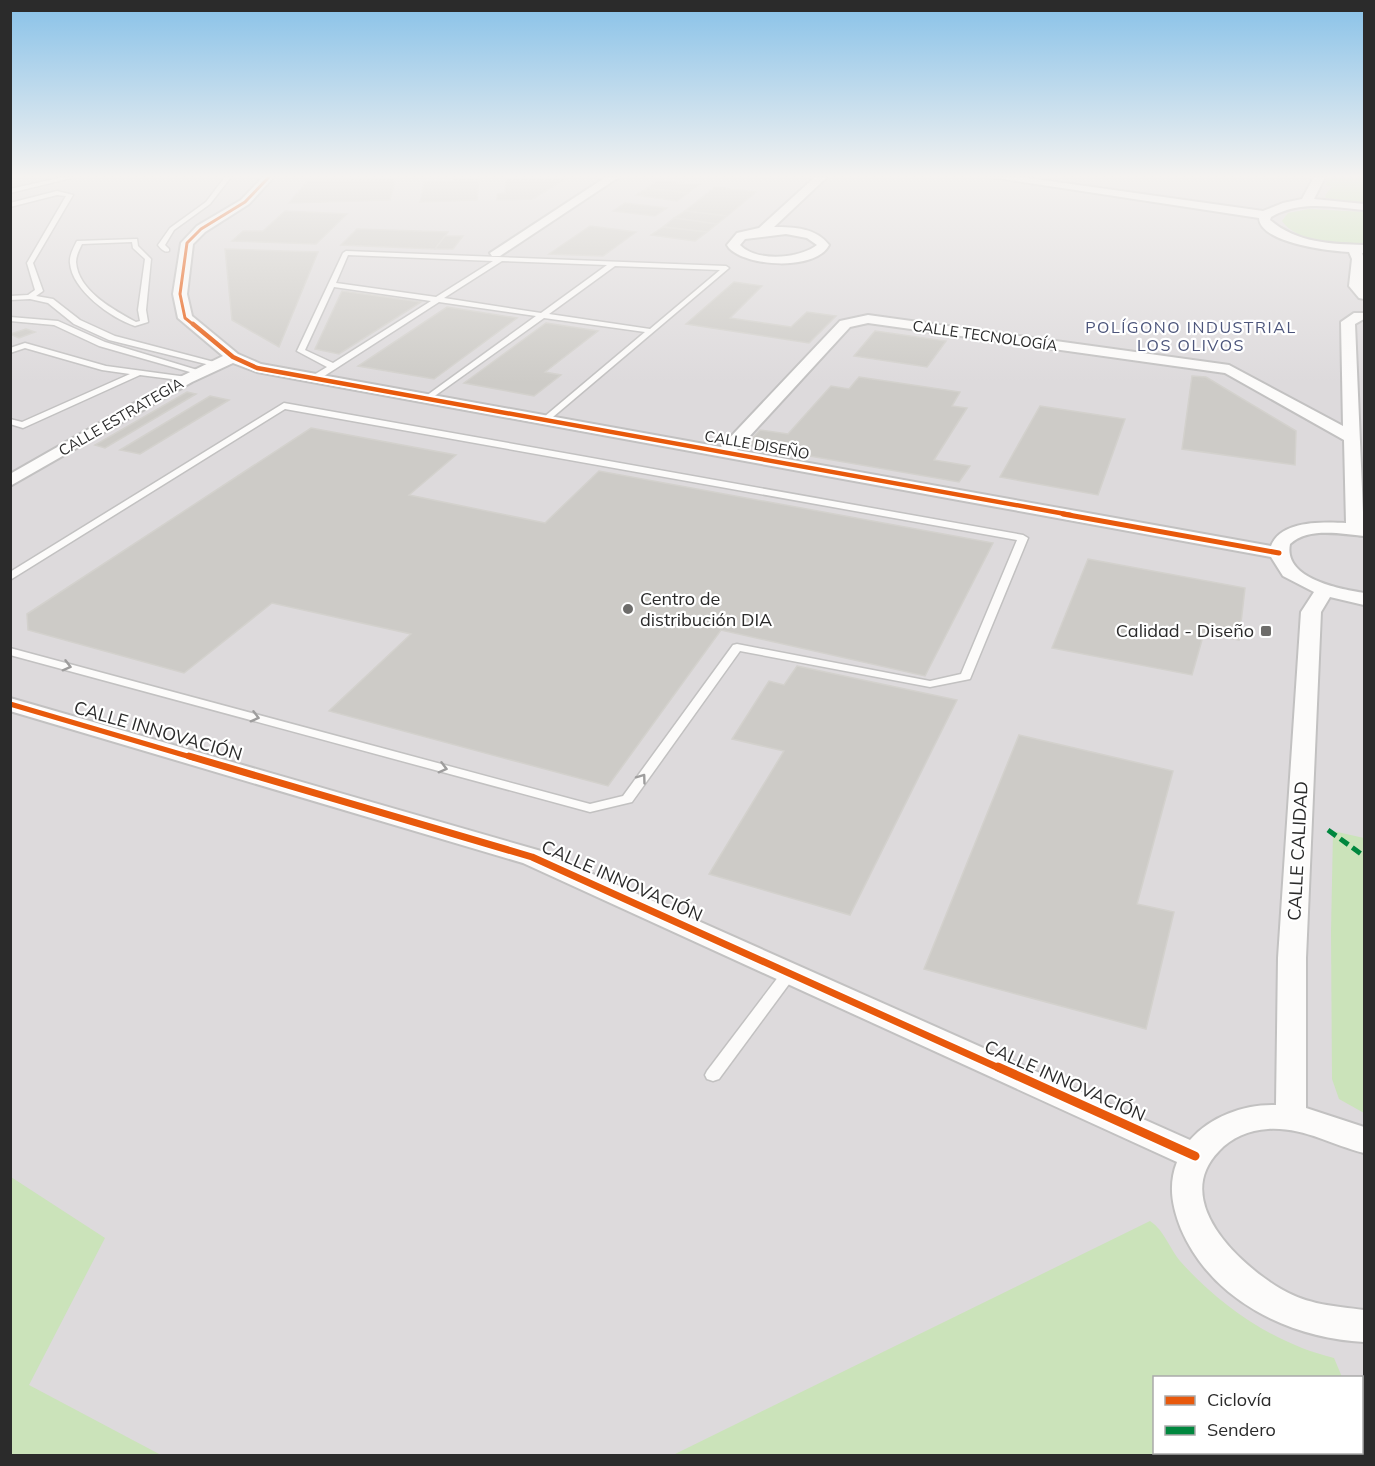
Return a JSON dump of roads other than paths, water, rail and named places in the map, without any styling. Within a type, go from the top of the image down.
[{"type":"street","points":[[499,256],[514,245]]},
{"type":"street","points":[[733,245],[735,249],[752,257],[786,259],[816,254],[823,245]]},
{"type":"street","points":[[1329,245],[1359,249],[1356,285],[1365,295]]},
{"type":"street","name":"CALLE DISEÑO","points":[[186,249],[180,294],[185,318],[233,357],[257,368],[727,451],[1279,553]]},
{"type":"street","points":[[1363,312],[1348,322],[1353,438],[1359,465],[1360,530],[1309,529],[1293,534],[1282,542],[1279,553],[1282,562],[1292,572],[1325,590],[1365,599]]},
{"type":"street","name":"CALLE TECNOLOGÍA","points":[[727,451],[845,324],[868,319],[1230,369],[1353,438]]},
{"type":"street","name":"CALLE ESTRATEGIA","points":[[10,481],[201,372],[233,357]]},
{"type":"street","name":"CALLE CALIDAD","points":[[1291,1117],[1292,958],[1311,612],[1325,590]]},
{"type":"street","name":"CALLE INNOVACIÓN","points":[[10,704],[532,856],[1195,1156]]},
{"type":"street","points":[[1365,1141],[1316,1121],[1291,1117],[1245,1120],[1226,1127],[1195,1156],[1187,1191],[1191,1211],[1214,1255],[1234,1275],[1284,1308],[1311,1319],[1365,1326]]},
{"type":"lane","points":[[30,297],[39,291],[30,263],[40,245]]},
{"type":"lane","points":[[78,245],[72,262],[76,274],[92,295],[111,312],[135,324],[144,321],[142,310],[148,259],[147,254],[135,245]]},
{"type":"lane","points":[[162,245],[168,250]]},
{"type":"lane","points":[[159,252],[186,249]]},
{"type":"lane","points":[[332,366],[301,351],[346,253],[499,256],[613,264],[726,268],[547,419]]},
{"type":"lane","points":[[315,378],[437,300],[499,256]]},
{"type":"lane","points":[[429,398],[613,264]]},
{"type":"lane","points":[[331,284],[651,331]]},
{"type":"lane","points":[[10,298],[30,297],[50,301],[77,322],[201,372]]},
{"type":"lane","points":[[10,319],[56,323],[102,344],[201,372]]},
{"type":"lane","points":[[10,351],[25,345],[105,368],[139,373],[201,372]]},
{"type":"lane","points":[[10,422],[23,425],[139,373]]},
{"type":"lane","points":[[10,577],[284,406],[1023,538],[966,677],[930,684],[737,647],[627,799],[590,808],[10,651]]},
{"type":"lane","points":[[713,1075],[790,972]]},
{"type":"place","name":"Centro de distribución DIA","points":[[628,609]]},
{"type":"place","name":"Calidad - Diseño","points":[[1266,631]]},
{"type":"district","name":"POLÍGONO INDUSTRIAL LOS OLIVOS","points":[[1191,336]]}]
